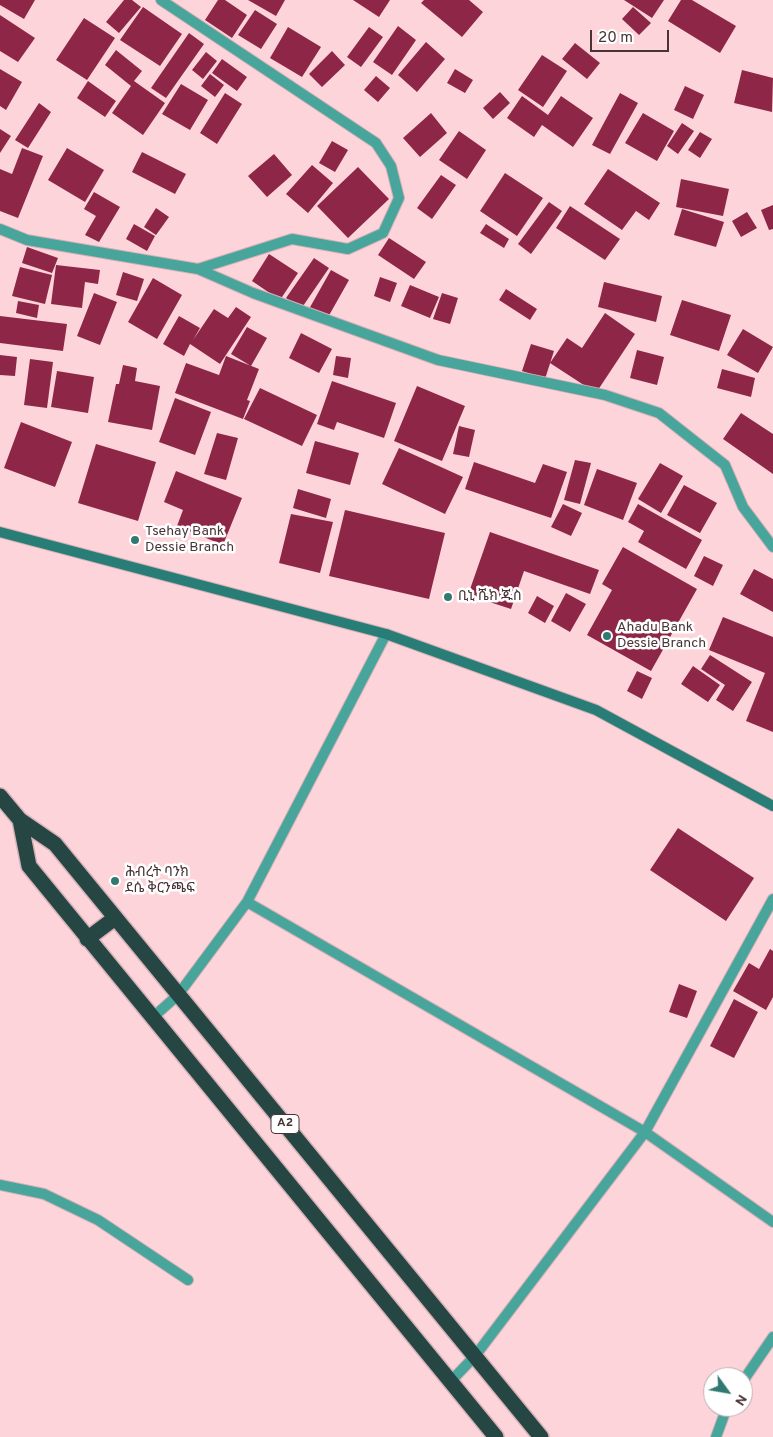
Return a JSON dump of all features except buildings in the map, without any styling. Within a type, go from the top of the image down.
[{"type":"highway","name":"A2","points":[[0,796],[20,820],[55,844],[541,1437]]},
{"type":"highway","name":"A2","points":[[20,820],[29,866],[496,1437]]},
{"type":"highway","points":[[87,939],[115,918]]},
{"type":"street","points":[[161,0],[376,143],[391,166],[399,198],[383,233],[348,249],[292,238],[198,269]]},
{"type":"street","points":[[0,229],[27,240],[198,269],[253,293],[438,360],[605,395],[659,412],[725,465],[743,507],[773,547]]},
{"type":"street","points":[[0,532],[386,634],[596,710],[773,806]]},
{"type":"street","points":[[152,1018],[178,995],[247,902],[386,634]]},
{"type":"street","points":[[451,1381],[475,1356],[645,1132],[773,899]]},
{"type":"street","points":[[247,902],[645,1132],[773,1222]]},
{"type":"street","points":[[0,1185],[44,1194],[98,1220],[188,1280]]},
{"type":"street","points":[[753,1367],[773,1337]]},
{"type":"street","points":[[716,1437],[723,1417]]},
{"type":"place","name":"Tsehay Bank Dessie Branch","points":[[135,540]]},
{"type":"place","name":"ቢኒ ሼክ ጁስ","points":[[448,597]]},
{"type":"place","name":"Ahadu Bank Dessie Branch","points":[[607,636]]},
{"type":"place","name":"ሕብረት ባንክ ደሴ ቅርንጫፍ","points":[[115,881]]}]
